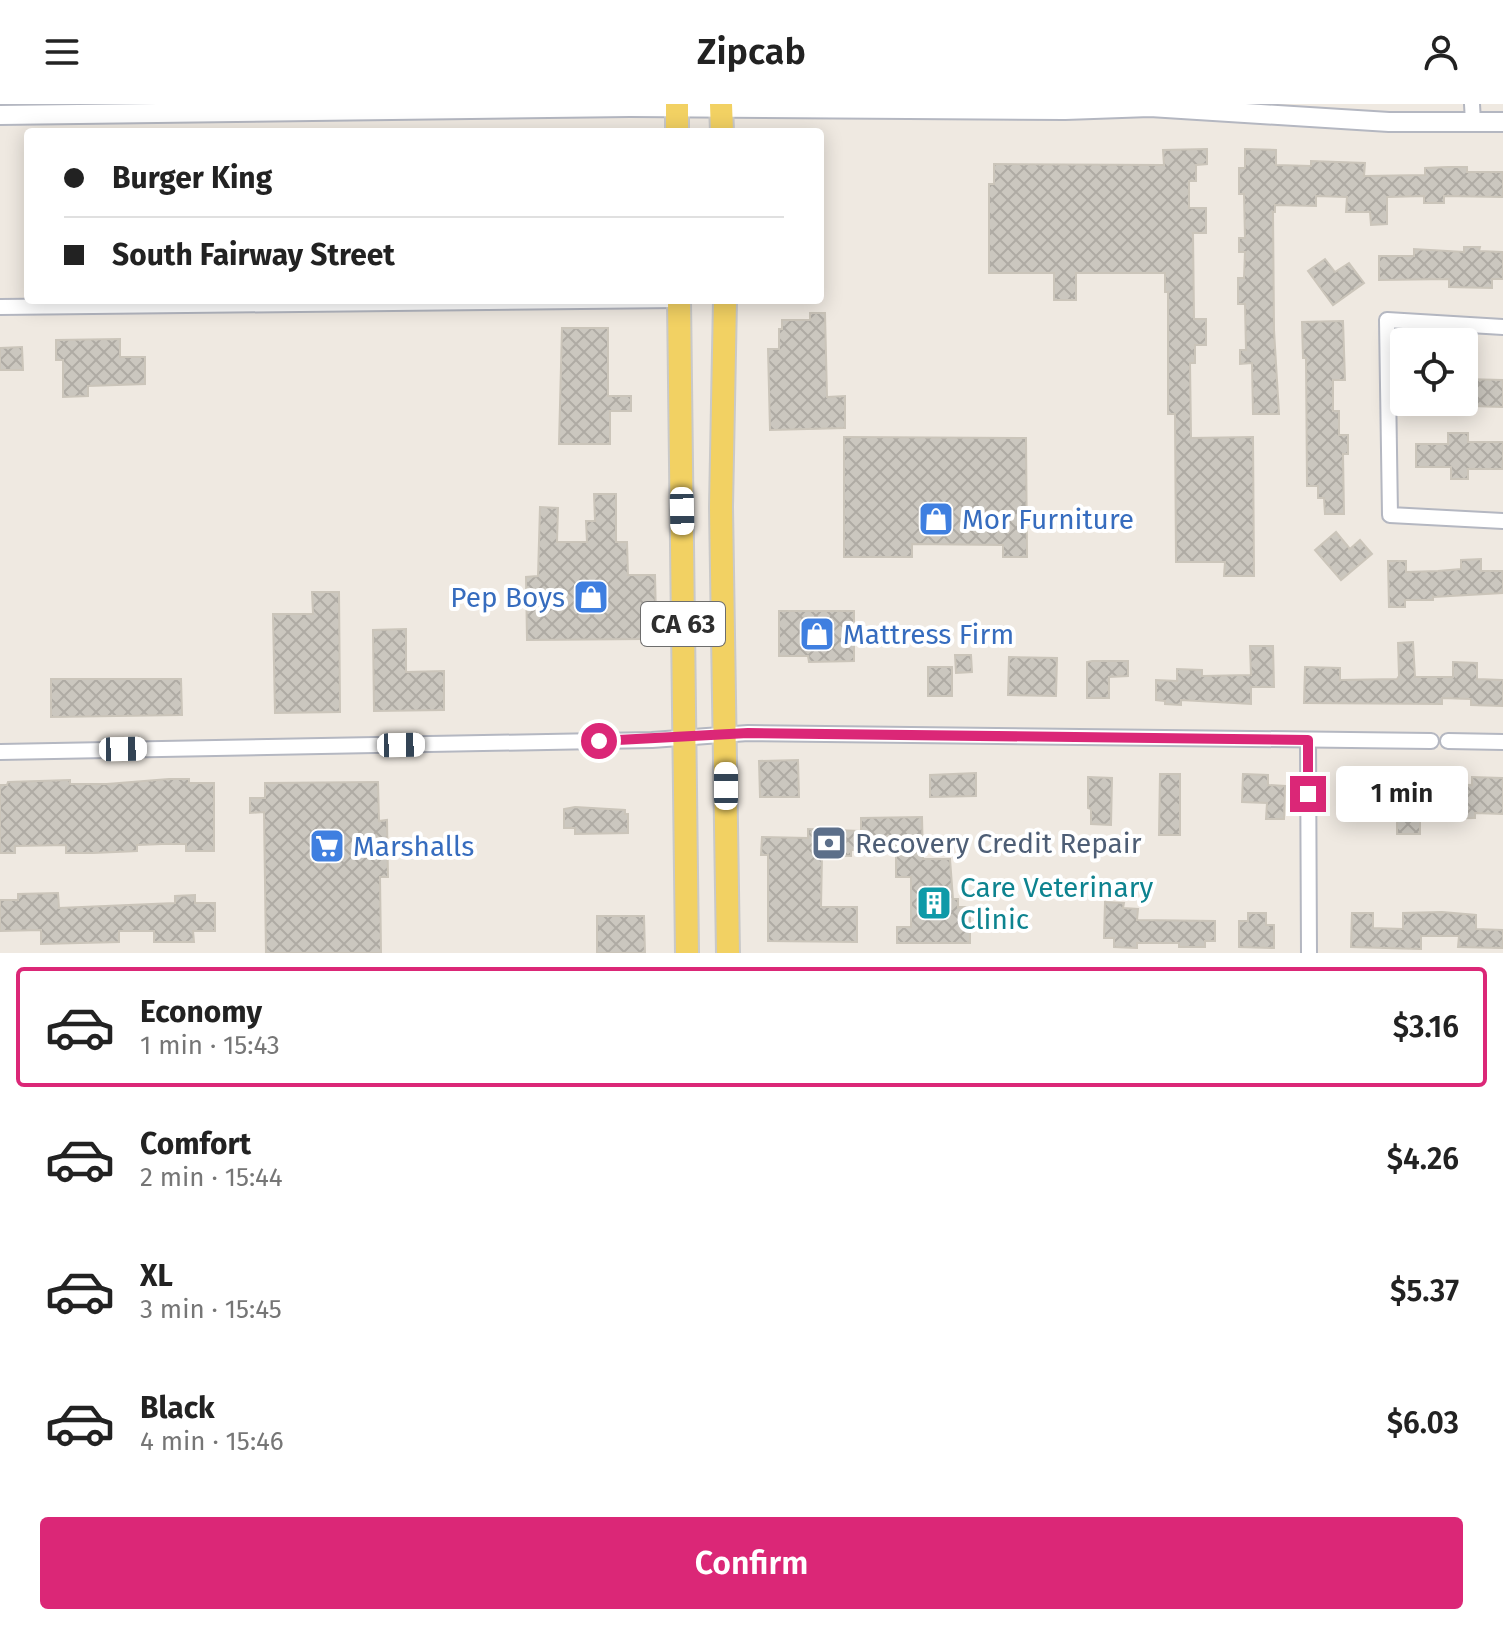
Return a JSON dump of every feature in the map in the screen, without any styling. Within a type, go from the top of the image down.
[{"type":"main road","points":[[677,105],[677,128]]},
{"type":"main road","points":[[721,105],[722,128]]},
{"type":"main road","name":"CA 63","points":[[679,304],[687,953]]},
{"type":"main road","name":"CA 63","points":[[725,304],[721,507],[728,953]]},
{"type":"street","points":[[0,115],[721,105],[1272,109],[1389,122],[1473,113],[1503,122]]},
{"type":"street","points":[[0,307],[291,304]]},
{"type":"street","points":[[1503,327],[1387,320],[1390,515],[1503,521]]},
{"type":"street","points":[[0,752],[724,735],[1431,741]]},
{"type":"street","points":[[1308,740],[1309,953]]},
{"type":"street","points":[[1448,741],[1503,742]]},
{"type":"building","points":[[1207,149],[1207,164],[1196,165],[1196,181],[1189,181],[1189,208],[1206,208],[1206,233],[1193,233],[1194,319],[1206,319],[1206,345],[1195,345],[1195,363],[1190,363],[1191,438],[1253,437],[1254,576],[1224,576],[1225,562],[1176,562],[1175,414],[1168,414],[1168,292],[1165,292],[1165,273],[1076,273],[1076,300],[1054,300],[1054,273],[989,273],[989,184],[994,184],[994,164],[1164,165],[1163,150]]},
{"type":"building","points":[[1245,149],[1276,150],[1276,165],[1311,166],[1311,161],[1365,163],[1364,176],[1425,175],[1425,168],[1448,167],[1467,167],[1467,172],[1503,172],[1503,197],[1444,196],[1444,203],[1424,203],[1424,196],[1387,197],[1387,224],[1371,225],[1370,212],[1346,212],[1347,197],[1316,196],[1316,206],[1275,205],[1274,330],[1279,414],[1253,414],[1252,363],[1240,364],[1240,350],[1246,350],[1245,304],[1238,304],[1238,278],[1244,278],[1245,252],[1239,252],[1239,238],[1245,238],[1244,194],[1239,194],[1239,168],[1245,168]]},
{"type":"building","points":[[1464,247],[1503,252],[1503,279],[1492,279],[1492,288],[1449,287],[1449,279],[1379,280],[1379,256],[1414,256],[1414,249],[1464,252]]},
{"type":"building","points":[[1325,259],[1335,272],[1349,263],[1364,283],[1333,305],[1308,271]]},
{"type":"building","points":[[810,313],[825,313],[827,397],[845,396],[845,428],[770,430],[768,349],[779,349],[782,320],[810,320]]},
{"type":"building","points":[[1343,321],[1345,380],[1333,380],[1333,411],[1339,411],[1339,435],[1348,435],[1348,454],[1343,454],[1344,514],[1325,514],[1324,498],[1318,498],[1318,486],[1307,486],[1306,358],[1303,358],[1302,322]]},
{"type":"building","points":[[562,328],[608,328],[608,396],[631,396],[631,411],[610,411],[610,444],[559,444]]},
{"type":"building","points":[[120,339],[120,357],[145,357],[145,384],[88,386],[88,396],[63,397],[63,360],[56,360],[56,340]]},
{"type":"building","points":[[22,347],[23,370],[0,370],[0,348]]},
{"type":"building","points":[[1478,379],[1503,380],[1503,407],[1478,406]]},
{"type":"building","points":[[1448,433],[1468,433],[1468,442],[1503,442],[1503,469],[1468,469],[1468,479],[1451,479],[1451,467],[1416,467],[1416,444],[1448,444]]},
{"type":"building","name":"Mor Furniture","points":[[844,437],[1026,438],[1027,557],[1003,557],[1003,545],[912,544],[912,557],[844,557]]},
{"type":"building","name":"Pep Boys","points":[[594,494],[616,494],[616,542],[627,542],[628,575],[655,575],[656,618],[644,618],[645,639],[527,640],[526,577],[538,576],[540,507],[558,508],[557,542],[587,542],[586,521],[595,521]]},
{"type":"building","points":[[1336,532],[1350,549],[1360,540],[1372,554],[1341,580],[1315,550]]},
{"type":"building","points":[[1481,559],[1481,571],[1503,571],[1503,593],[1405,600],[1405,607],[1389,607],[1388,561],[1406,561],[1406,572],[1461,569],[1461,560]]},
{"type":"building","points":[[312,592],[339,592],[340,712],[275,713],[273,614],[313,614]]},
{"type":"building","name":"Mattress Firm","points":[[779,611],[854,611],[854,661],[809,662],[808,656],[779,656]]},
{"type":"building","points":[[406,629],[406,672],[444,671],[444,710],[374,711],[373,630]]},
{"type":"building","points":[[1413,642],[1415,677],[1453,677],[1453,662],[1477,663],[1477,679],[1503,680],[1503,706],[1471,705],[1471,699],[1442,698],[1442,704],[1304,703],[1305,667],[1340,668],[1340,680],[1397,679],[1398,643]]},
{"type":"building","points":[[1250,646],[1273,646],[1274,687],[1251,687],[1251,704],[1181,700],[1181,705],[1156,700],[1156,680],[1177,681],[1177,669],[1202,670],[1202,676],[1251,675]]},
{"type":"building","points":[[955,655],[971,655],[972,672],[956,673]]},
{"type":"building","points":[[1009,657],[1057,658],[1056,696],[1008,695]]},
{"type":"building","points":[[1128,661],[1128,676],[1109,677],[1109,698],[1087,698],[1087,662]]},
{"type":"building","points":[[928,667],[952,667],[952,696],[928,696]]},
{"type":"building","points":[[51,679],[181,679],[182,715],[51,717]]},
{"type":"building","points":[[798,760],[799,797],[760,797],[759,761]]},
{"type":"building","points":[[976,773],[976,796],[930,797],[930,775]]},
{"type":"building","points":[[1160,774],[1180,774],[1180,835],[1159,835]]},
{"type":"building","points":[[1243,774],[1268,775],[1268,785],[1285,786],[1284,819],[1266,819],[1267,803],[1242,802]]},
{"type":"building","points":[[1351,776],[1388,777],[1388,793],[1424,794],[1424,776],[1439,777],[1439,784],[1472,785],[1472,777],[1503,778],[1503,814],[1475,813],[1475,818],[1420,819],[1420,834],[1397,834],[1397,821],[1365,820],[1365,814],[1349,813]]},
{"type":"building","points":[[1088,777],[1112,778],[1111,825],[1091,824]]},
{"type":"building","points":[[169,779],[214,783],[214,851],[186,851],[186,844],[162,844],[137,845],[137,851],[93,853],[66,853],[66,845],[15,846],[15,853],[0,853],[0,785],[7,785],[8,782],[70,780],[70,784],[107,784]]},
{"type":"building","points":[[378,782],[379,821],[387,820],[388,877],[380,877],[381,953],[266,953],[264,812],[250,813],[250,798],[265,798],[265,783]]},
{"type":"building","points":[[564,809],[625,810],[628,814],[628,833],[575,834],[575,828],[564,828]]},
{"type":"building","points":[[922,817],[923,859],[950,859],[953,899],[958,899],[958,907],[970,907],[970,943],[897,943],[897,927],[911,927],[911,877],[896,877],[896,849],[851,850],[851,856],[822,855],[821,907],[857,907],[857,942],[768,941],[768,855],[761,855],[762,837],[808,838],[808,829],[861,831],[861,818]]},
{"type":"building","points":[[58,893],[59,908],[175,903],[175,896],[195,895],[195,903],[215,903],[215,931],[193,931],[194,942],[154,942],[154,931],[119,931],[119,942],[41,944],[41,930],[0,931],[0,900],[18,900],[18,894]]},
{"type":"building","points":[[1105,902],[1124,903],[1123,908],[1138,909],[1137,920],[1215,921],[1215,941],[1205,941],[1205,947],[1179,947],[1179,943],[1137,943],[1137,948],[1114,947],[1114,938],[1104,938]]},
{"type":"building","points":[[1248,913],[1266,913],[1266,925],[1274,925],[1274,948],[1239,947],[1239,921],[1248,921]]},
{"type":"building","points":[[1352,913],[1373,913],[1373,928],[1403,929],[1403,913],[1476,915],[1476,929],[1503,930],[1503,948],[1458,947],[1459,936],[1421,936],[1421,949],[1351,947]]},
{"type":"building","points":[[597,916],[644,916],[645,953],[597,953]]},
{"type":"place","name":"Mor Furniture","points":[[936,519]]},
{"type":"place","name":"Pep Boys","points":[[591,597]]},
{"type":"place","name":"Mattress Firm","points":[[817,634]]},
{"type":"place","name":"Recovery Credit Repair","points":[[829,843]]},
{"type":"place","name":"Marshalls","points":[[327,846]]},
{"type":"place","name":"Care Veterinary Clinic","points":[[934,903]]},
{"type":"route","points":[[599,741],[748,733],[1308,740],[1308,794]]}]
